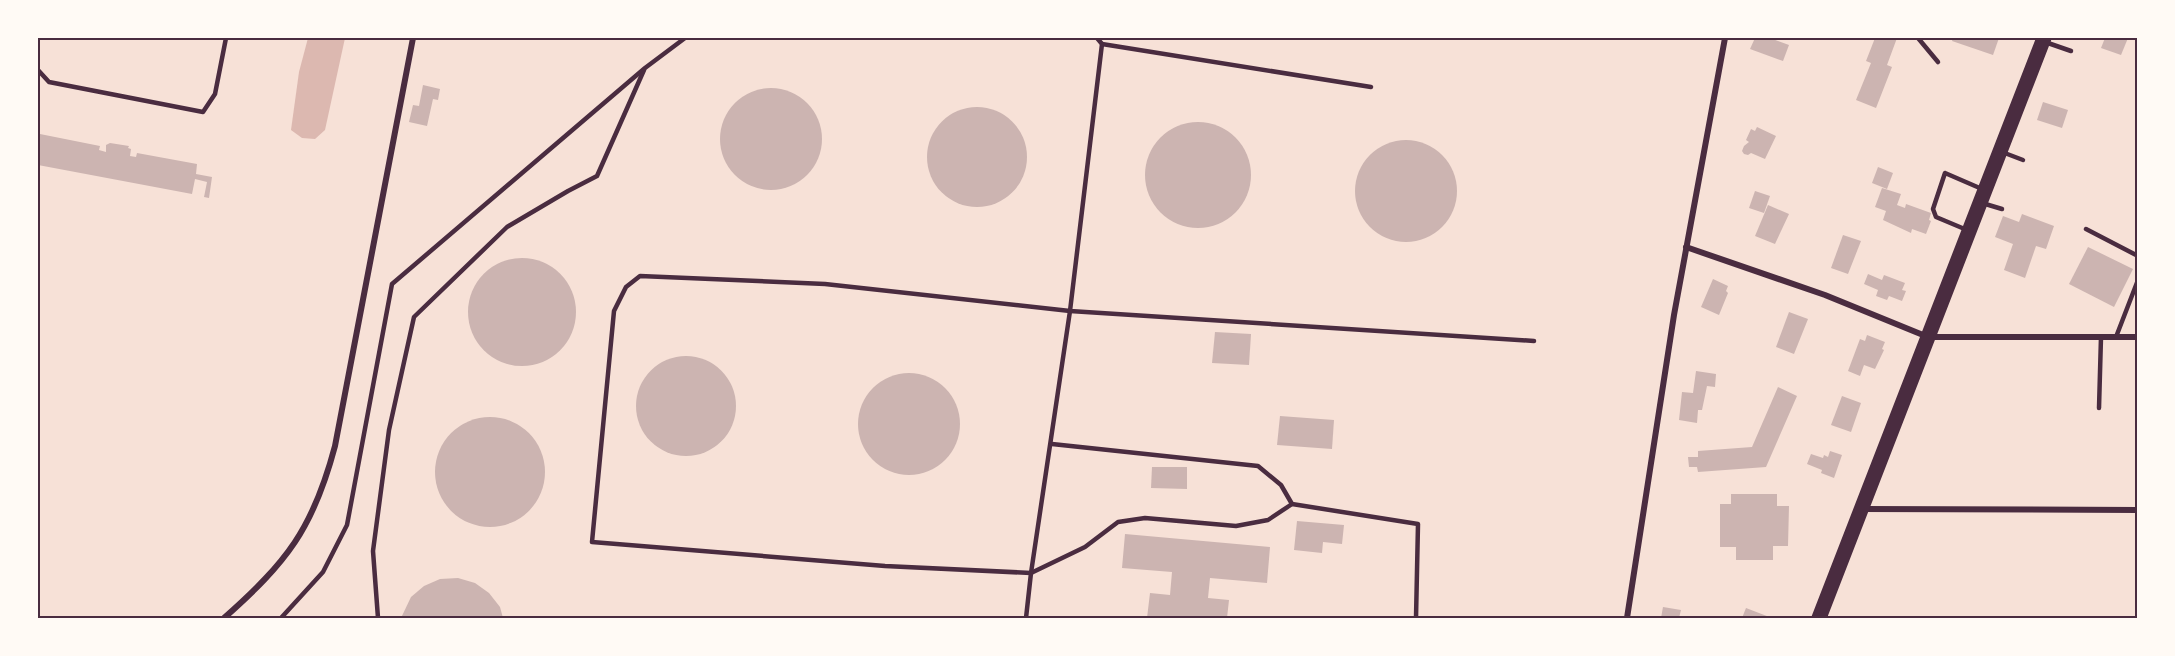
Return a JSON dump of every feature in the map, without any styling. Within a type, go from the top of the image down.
[{"type":"main road","points":[[1819,618],[2043,39]]},
{"type":"street","points":[[224,618],[260,587],[296,542],[317,503],[327,475],[335,446],[375,243],[413,38]]},
{"type":"street","points":[[1627,618],[1686,247],[1725,38]]},
{"type":"street","points":[[1686,247],[1825,295],[1928,337],[2138,337]]},
{"type":"street","points":[[1861,509],[2138,510]]},
{"type":"lane","points":[[38,70],[49,82],[202,112],[215,94],[226,38]]},
{"type":"lane","points":[[281,618],[323,572],[347,525],[392,285],[645,68],[685,38]]},
{"type":"lane","points":[[1096,38],[1102,44],[1371,87]]},
{"type":"lane","points":[[1918,38],[1938,62]]},
{"type":"lane","points":[[2043,39],[2071,51]]},
{"type":"lane","points":[[1026,618],[1070,311],[1102,44]]},
{"type":"lane","points":[[378,618],[373,551],[388,430],[414,317],[507,227],[597,176],[645,68]]},
{"type":"lane","points":[[1999,152],[2023,160]]},
{"type":"lane","points":[[1969,230],[1936,217],[1933,209],[1945,173],[2002,208]]},
{"type":"lane","points":[[2086,229],[2138,256]]},
{"type":"lane","points":[[1416,618],[1418,524],[1292,504],[1268,520],[1236,526],[1145,518],[1118,522],[1085,547],[1031,573],[885,566],[592,542],[614,311],[626,287],[640,276],[825,284],[1070,311],[1534,341]]},
{"type":"lane","points":[[2116,337],[2138,280]]},
{"type":"lane","points":[[2099,408],[2101,337]]},
{"type":"lane","points":[[1052,444],[1258,466],[1281,485],[1292,504]]},
{"type":"shaded area","points":[[308,38],[345,38],[325,130],[315,139],[302,138],[291,130],[299,72]]},
{"type":"building","points":[[1755,38],[1770,38],[1789,45],[1783,61],[1750,49]]},
{"type":"building","points":[[1875,38],[1897,38],[1887,65],[1892,67],[1876,108],[1856,100],[1871,63],[1866,61]]},
{"type":"building","points":[[1953,38],[1999,38],[1993,55],[1952,41]]},
{"type":"building","points":[[2105,38],[2128,38],[2121,55],[2101,48]]},
{"type":"building","points":[[423,85],[440,89],[438,100],[433,99],[427,126],[409,122],[413,105],[419,106]]},
{"type":"building","points":[[771,88],[790,92],[807,103],[818,120],[822,139],[818,158],[807,175],[790,186],[771,190],[752,186],[735,175],[724,158],[720,139],[724,120],[735,103],[752,92]]},
{"type":"building","points":[[2043,102],[2068,110],[2062,128],[2037,120]]},
{"type":"building","points":[[977,107],[996,110],[1013,121],[1024,138],[1027,157],[1024,176],[1013,193],[996,204],[977,207],[958,204],[941,193],[930,176],[927,157],[930,138],[941,121],[958,110]]},
{"type":"building","points":[[1198,122],[1218,126],[1235,138],[1247,155],[1251,175],[1247,195],[1235,212],[1218,224],[1198,228],[1178,224],[1161,212],[1149,195],[1145,175],[1149,155],[1161,138],[1178,126]]},
{"type":"building","points":[[1757,127],[1776,136],[1765,159],[1751,153],[1744,154],[1742,151],[1749,142],[1746,140],[1751,129],[1755,131]]},
{"type":"building","points":[[40,134],[100,146],[99,150],[106,152],[106,145],[110,143],[129,146],[130,156],[136,157],[137,153],[197,164],[196,174],[212,177],[209,198],[204,197],[207,182],[195,179],[192,194],[38,165]]},
{"type":"building","points":[[1406,140],[1425,144],[1442,155],[1453,172],[1457,191],[1453,210],[1442,227],[1425,238],[1406,242],[1387,238],[1370,227],[1359,210],[1355,191],[1359,172],[1370,155],[1387,144]]},
{"type":"building","points":[[1878,167],[1893,173],[1887,189],[1872,183]]},
{"type":"building","points":[[1882,188],[1901,194],[1897,205],[1905,208],[1906,204],[1931,213],[1929,220],[1931,221],[1926,234],[1912,229],[1911,233],[1883,220],[1886,211],[1875,207]]},
{"type":"building","points":[[1755,191],[1770,196],[1764,213],[1749,208]]},
{"type":"building","points":[[1768,205],[1789,214],[1775,244],[1755,236]]},
{"type":"building","points":[[2022,214],[2054,226],[2046,249],[2036,246],[2025,278],[2004,270],[2013,244],[1995,237],[2003,216],[2019,222]]},
{"type":"building","points":[[1843,235],[1861,241],[1848,274],[1831,268]]},
{"type":"building","points":[[2088,247],[2133,269],[2114,307],[2069,284]]},
{"type":"building","points":[[522,258],[543,262],[560,274],[572,291],[576,312],[572,333],[560,350],[543,362],[522,366],[501,362],[484,350],[472,333],[468,312],[472,291],[484,274],[501,262]]},
{"type":"building","points":[[1868,274],[1882,280],[1884,275],[1905,283],[1902,290],[1906,291],[1902,301],[1889,296],[1887,300],[1876,296],[1878,290],[1864,284]]},
{"type":"building","points":[[1713,279],[1728,286],[1726,291],[1728,293],[1719,315],[1701,307]]},
{"type":"building","points":[[1789,312],[1808,319],[1794,354],[1776,347]]},
{"type":"building","points":[[1215,332],[1251,334],[1249,365],[1212,363]]},
{"type":"building","points":[[1867,335],[1885,342],[1882,349],[1884,350],[1875,369],[1864,365],[1860,376],[1848,371],[1860,339],[1865,341]]},
{"type":"building","points":[[686,356],[705,360],[721,371],[732,387],[736,406],[732,425],[721,441],[705,452],[686,456],[667,452],[651,441],[640,425],[636,406],[640,387],[651,371],[667,360]]},
{"type":"building","points":[[1696,371],[1716,374],[1715,387],[1707,386],[1702,410],[1698,410],[1697,423],[1679,420],[1682,392],[1693,393]]},
{"type":"building","points":[[909,373],[929,377],[945,388],[956,404],[960,424],[956,444],[945,460],[929,471],[909,475],[889,471],[873,460],[862,444],[858,424],[862,404],[873,388],[889,377]]},
{"type":"building","points":[[1778,387],[1797,396],[1766,467],[1698,472],[1697,467],[1689,467],[1688,457],[1698,457],[1698,451],[1752,447]]},
{"type":"building","points":[[1842,396],[1861,403],[1851,432],[1831,425]]},
{"type":"building","points":[[1280,416],[1334,420],[1332,449],[1277,445]]},
{"type":"building","points":[[490,417],[511,422],[529,433],[540,451],[545,472],[540,493],[529,511],[511,522],[490,527],[469,522],[451,511],[440,493],[435,472],[440,451],[451,433],[469,422]]},
{"type":"building","points":[[1830,451],[1842,455],[1834,478],[1807,464],[1811,454],[1823,458],[1824,455],[1828,457]]},
{"type":"building","points":[[1152,467],[1187,467],[1187,489],[1151,488]]},
{"type":"building","points":[[1731,494],[1777,494],[1777,506],[1789,506],[1788,546],[1773,546],[1773,560],[1736,560],[1736,547],[1720,547],[1720,504],[1731,504]]},
{"type":"building","points":[[1297,521],[1344,525],[1342,544],[1323,542],[1322,553],[1294,550]]},
{"type":"building","points":[[1125,534],[1270,547],[1267,583],[1210,578],[1208,598],[1229,600],[1227,618],[1147,618],[1150,593],[1170,595],[1172,572],[1122,568]]},
{"type":"building","points":[[458,578],[475,583],[489,593],[500,607],[503,618],[401,618],[411,597],[424,586],[440,579]]},
{"type":"building","points":[[1663,607],[1681,610],[1679,618],[1661,618]]},
{"type":"building","points":[[1746,608],[1772,618],[1742,618]]}]
